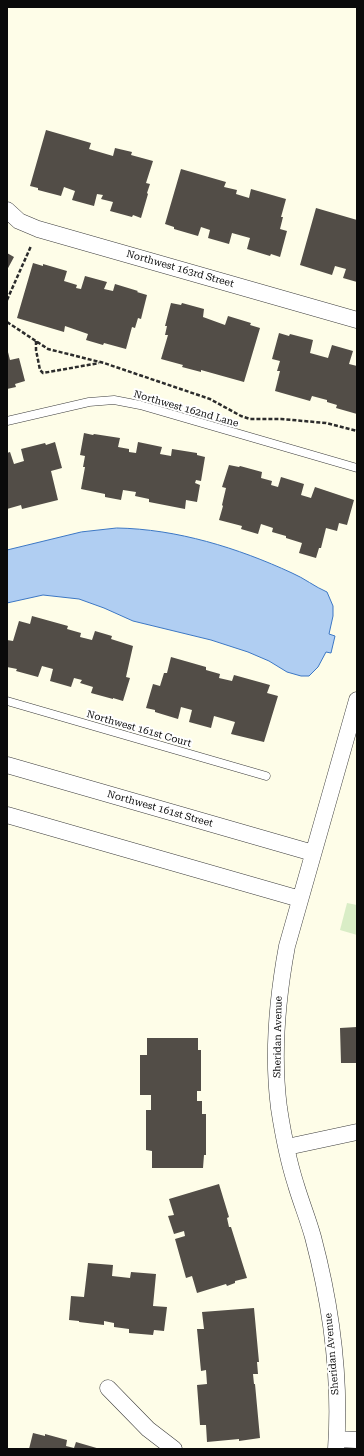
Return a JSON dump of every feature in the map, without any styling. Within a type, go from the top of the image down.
[{"type":"street","name":"Northwest 163rd Street","points":[[7,210],[19,221],[38,229],[357,320]]},
{"type":"street","name":"Sheridan Avenue","points":[[336,1444],[336,1376],[332,1330],[324,1283],[312,1236],[295,1183],[287,1147],[279,1102],[276,1068],[276,1027],[280,987],[287,946],[357,701]]},
{"type":"street","name":"Northwest 161st Street","points":[[7,765],[313,853]]},
{"type":"street","points":[[7,814],[300,899]]},
{"type":"street","points":[[287,1147],[357,1132]]},
{"type":"street","points":[[108,1388],[148,1429],[174,1449]]},
{"type":"street","points":[[336,1444],[357,1440]]},
{"type":"lane","name":"Northwest 162nd Lane","points":[[7,422],[89,402],[114,400],[140,406],[357,468]]},
{"type":"lane","name":"Northwest 161st Court","points":[[7,701],[266,776]]},
{"type":"path","points":[[7,300],[38,229]]},
{"type":"path","points":[[7,322],[48,349],[101,363],[210,399],[241,416],[250,419],[281,419],[326,423],[357,431]]},
{"type":"path","points":[[36,341],[36,350],[40,370],[43,373],[101,363]]},
{"type":"green space","points":[[347,903],[357,905],[357,935],[340,930]]},
{"type":"water","points":[[117,528],[162,532],[184,536],[229,548],[301,577],[327,592],[333,606],[333,616],[329,634],[335,636],[331,653],[326,652],[318,667],[309,676],[301,676],[287,672],[269,661],[248,652],[211,640],[133,621],[79,599],[43,595],[7,603],[7,550],[81,532]]},
{"type":"building","points":[[46,130],[91,143],[89,149],[113,156],[115,148],[132,152],[131,155],[153,161],[146,183],[150,184],[141,218],[110,211],[113,202],[101,199],[103,195],[97,194],[94,206],[72,200],[75,191],[64,187],[61,196],[38,190],[38,188],[30,186]]},
{"type":"building","points":[[181,169],[226,182],[224,187],[237,190],[236,194],[249,198],[251,189],[286,199],[281,217],[283,217],[280,229],[287,231],[280,257],[271,254],[270,256],[247,249],[250,238],[232,233],[229,244],[208,238],[210,230],[201,227],[198,236],[174,229],[174,227],[165,224]]},
{"type":"building","points":[[316,208],[357,220],[357,282],[343,278],[346,269],[335,266],[332,275],[300,265]]},
{"type":"building","points":[[7,253],[14,257],[7,270]]},
{"type":"building","points":[[33,263],[43,266],[43,264],[67,271],[64,281],[77,285],[76,288],[81,289],[85,276],[107,282],[104,289],[113,291],[115,284],[147,295],[141,319],[138,318],[135,328],[132,327],[126,349],[86,340],[88,334],[65,326],[64,332],[17,318]]},
{"type":"building","points":[[171,303],[181,305],[182,303],[204,309],[203,317],[225,325],[228,316],[251,323],[250,325],[260,328],[244,382],[201,370],[201,372],[182,367],[183,365],[161,359],[168,335],[165,335],[167,326],[165,326]]},
{"type":"building","points":[[279,333],[289,336],[290,334],[313,340],[310,353],[328,358],[332,345],[353,351],[349,364],[357,366],[357,414],[336,408],[337,405],[327,402],[327,400],[312,396],[310,401],[275,391],[280,371],[277,371],[280,361],[272,359]]},
{"type":"building","points":[[7,348],[10,360],[19,358],[25,381],[15,384],[16,387],[7,389]]},
{"type":"building","points":[[84,433],[120,438],[118,447],[129,449],[129,452],[136,453],[138,442],[162,447],[160,454],[171,456],[172,449],[197,453],[197,455],[205,457],[201,481],[196,480],[195,483],[200,485],[197,502],[186,500],[185,509],[149,502],[149,499],[135,496],[136,492],[123,490],[121,500],[105,497],[105,494],[81,489],[85,467],[83,467],[85,456],[80,455]]},
{"type":"building","points":[[55,442],[62,468],[51,471],[58,500],[22,509],[21,505],[7,509],[7,453],[10,452],[14,464],[24,461],[21,449]]},
{"type":"building","points":[[229,465],[240,466],[262,472],[261,478],[272,481],[271,485],[278,487],[281,477],[304,484],[301,495],[311,498],[315,487],[354,500],[347,525],[339,523],[337,531],[326,528],[321,548],[319,548],[316,558],[299,553],[302,543],[272,532],[273,528],[261,524],[258,534],[241,529],[242,526],[219,520],[226,488],[222,487]]},
{"type":"building","points":[[32,616],[68,626],[67,629],[81,633],[80,637],[92,640],[95,631],[112,636],[111,639],[133,646],[126,677],[130,678],[123,701],[91,693],[93,687],[80,683],[82,680],[74,678],[71,687],[50,681],[53,669],[42,666],[38,677],[7,667],[7,640],[13,641],[19,621],[30,624]]},
{"type":"building","points":[[171,657],[206,667],[206,670],[220,674],[219,678],[232,681],[234,675],[270,685],[267,693],[278,696],[264,742],[231,734],[235,722],[214,716],[211,728],[189,722],[192,710],[181,707],[178,719],[146,708],[153,684],[160,686],[164,673],[167,673]]},
{"type":"building","points":[[357,1027],[357,1063],[341,1063],[340,1028]]},
{"type":"building","points":[[147,1038],[198,1038],[198,1050],[201,1050],[201,1091],[197,1091],[197,1101],[202,1101],[202,1114],[206,1114],[206,1155],[204,1155],[203,1168],[152,1168],[152,1151],[146,1150],[146,1110],[151,1110],[151,1095],[140,1095],[140,1055],[147,1055]]},
{"type":"building","points":[[219,1184],[229,1217],[227,1218],[229,1227],[231,1227],[247,1278],[235,1281],[235,1283],[227,1286],[226,1284],[197,1293],[192,1276],[186,1278],[175,1239],[185,1236],[184,1231],[174,1234],[168,1216],[174,1215],[169,1199]]},
{"type":"building","points":[[88,1263],[113,1265],[112,1276],[130,1278],[131,1272],[156,1274],[153,1306],[167,1307],[164,1331],[154,1330],[153,1335],[129,1333],[129,1329],[114,1327],[114,1323],[104,1321],[104,1325],[69,1320],[71,1296],[84,1297]]},
{"type":"building","points":[[254,1308],[259,1362],[257,1362],[258,1374],[253,1374],[260,1438],[239,1441],[239,1439],[207,1442],[206,1425],[200,1425],[197,1385],[207,1384],[206,1370],[201,1371],[197,1329],[204,1329],[202,1312]]},
{"type":"building","points":[[33,1433],[45,1436],[45,1434],[67,1440],[66,1446],[74,1448],[76,1442],[100,1449],[29,1449]]}]
